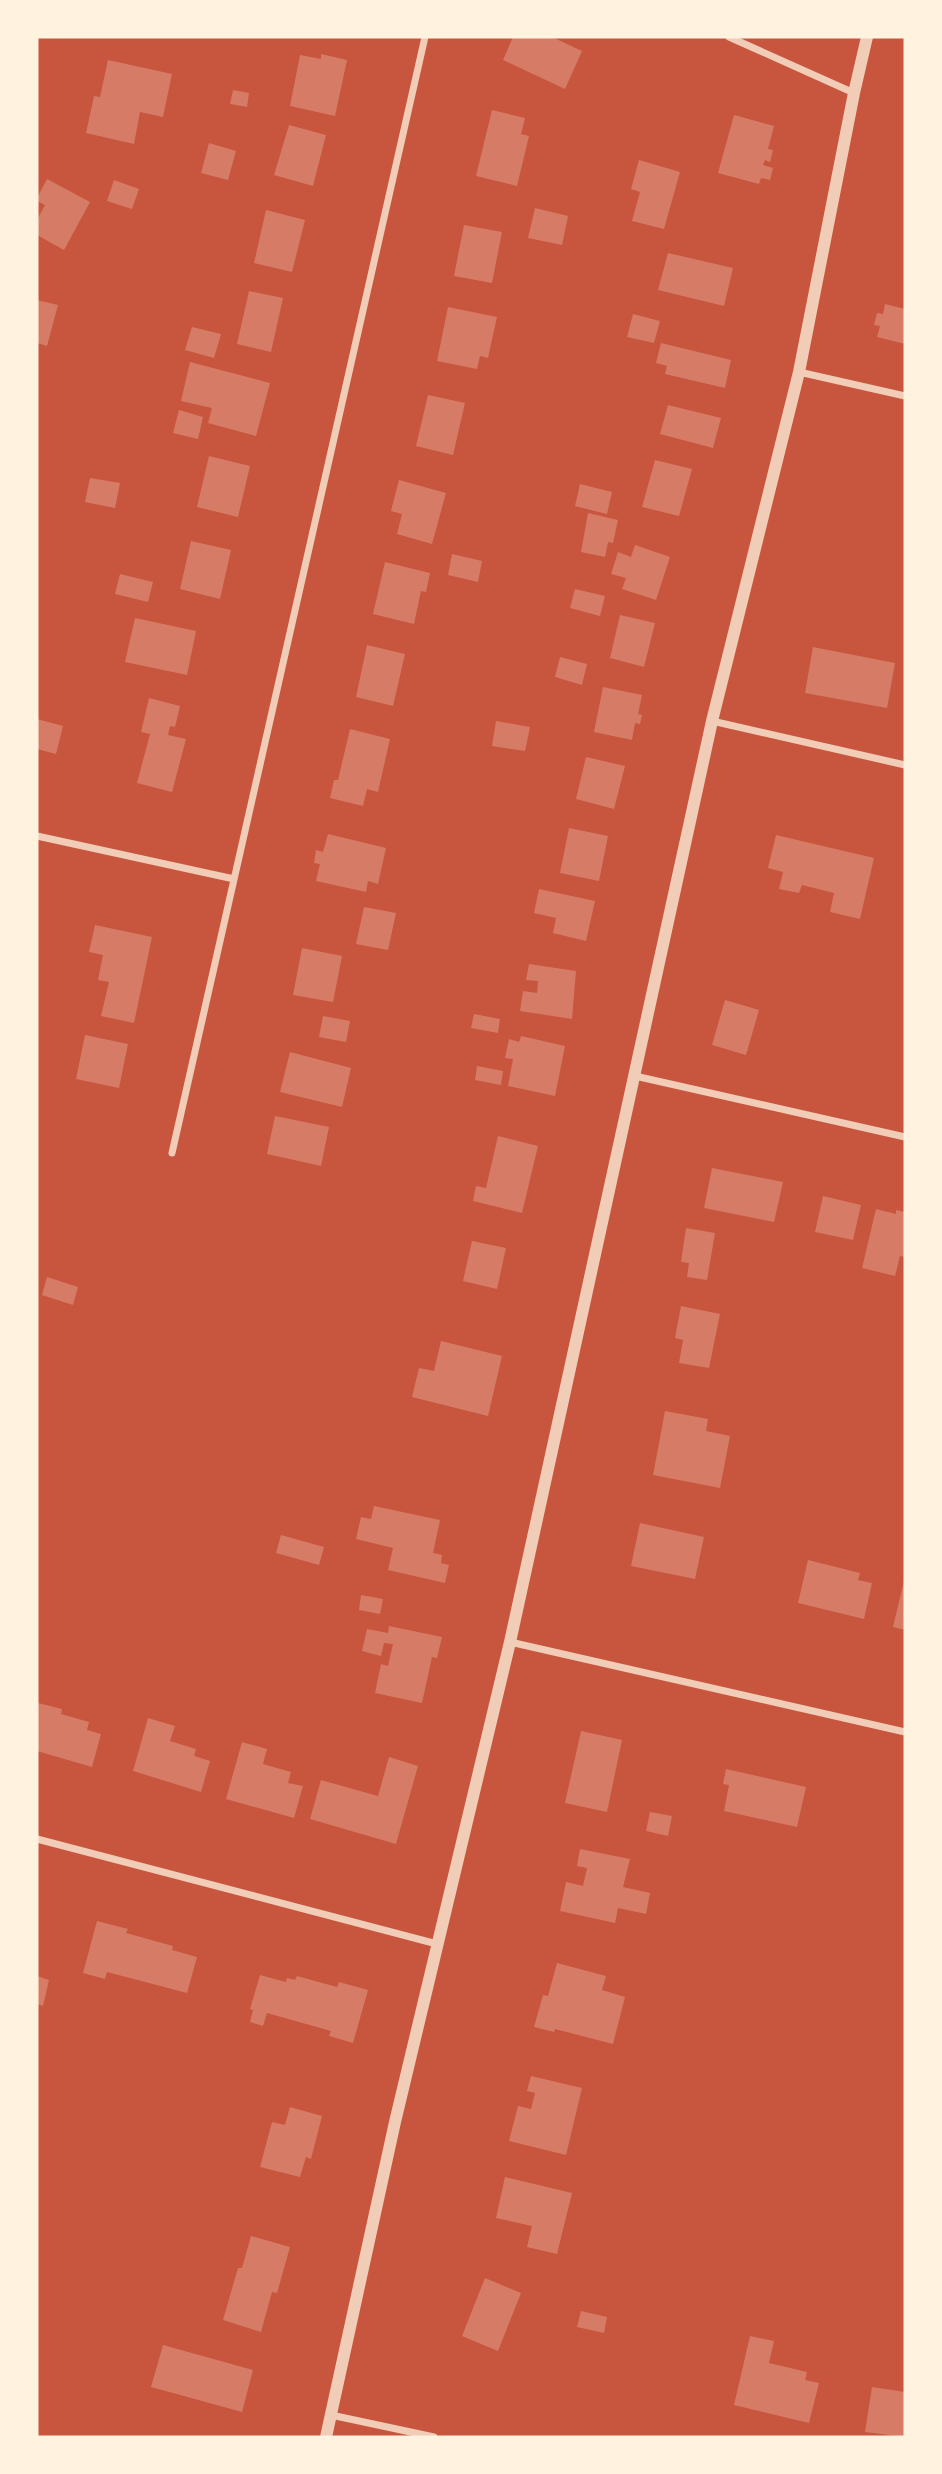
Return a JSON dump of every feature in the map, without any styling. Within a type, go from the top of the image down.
[{"type":"street","points":[[172,1153],[425,37]]},
{"type":"street","points":[[729,37],[854,93]]},
{"type":"street","points":[[326,2437],[395,2122],[510,1642],[712,721],[799,372],[867,37]]},
{"type":"street","points":[[799,372],[905,396]]},
{"type":"street","points":[[712,721],[905,765]]},
{"type":"street","points":[[37,836],[234,879]]},
{"type":"street","points":[[635,1076],[905,1137]]},
{"type":"street","points":[[510,1642],[905,1732]]},
{"type":"street","points":[[37,1839],[438,1944]]},
{"type":"street","points":[[331,2415],[434,2437]]},
{"type":"building","points":[[513,37],[552,37],[582,51],[565,89],[503,60]]},
{"type":"building","points":[[321,54],[347,60],[335,116],[290,106],[300,55],[321,59]]},
{"type":"building","points":[[108,60],[172,74],[163,117],[140,112],[134,144],[86,133],[94,96],[100,97]]},
{"type":"building","points":[[233,90],[249,93],[247,107],[230,104]]},
{"type":"building","points":[[492,110],[525,118],[521,134],[529,136],[517,186],[476,176]]},
{"type":"building","points":[[734,115],[774,126],[768,149],[773,150],[770,162],[765,160],[763,165],[773,168],[770,180],[761,178],[759,184],[718,173]]},
{"type":"building","points":[[289,125],[326,135],[313,186],[274,175]]},
{"type":"building","points":[[209,143],[236,151],[228,180],[201,173]]},
{"type":"building","points":[[639,160],[680,172],[664,229],[632,221],[640,192],[631,189]]},
{"type":"building","points":[[47,179],[90,202],[64,250],[37,235],[37,220],[45,205],[37,201],[37,198]]},
{"type":"building","points":[[114,180],[139,189],[132,209],[107,201]]},
{"type":"building","points":[[535,208],[568,216],[562,245],[528,238]]},
{"type":"building","points":[[266,210],[305,220],[292,272],[254,263]]},
{"type":"building","points":[[464,225],[502,232],[492,283],[454,276]]},
{"type":"building","points":[[668,253],[733,268],[724,306],[658,290]]},
{"type":"building","points":[[249,291],[283,298],[271,352],[237,344]]},
{"type":"building","points":[[37,300],[58,305],[47,346],[37,343]]},
{"type":"building","points":[[885,304],[905,309],[905,344],[877,337],[880,326],[874,325],[877,313],[883,314]]},
{"type":"building","points":[[448,307],[497,317],[488,358],[480,356],[477,369],[437,361]]},
{"type":"building","points":[[633,314],[660,321],[654,343],[627,337]]},
{"type":"building","points":[[192,327],[221,334],[214,358],[185,350]]},
{"type":"building","points":[[661,343],[731,360],[725,388],[665,374],[667,366],[656,363]]},
{"type":"building","points":[[190,362],[270,383],[256,436],[208,423],[212,408],[181,401]]},
{"type":"building","points":[[428,395],[465,403],[453,455],[416,446]]},
{"type":"building","points":[[668,405],[721,418],[713,448],[660,434]]},
{"type":"building","points":[[179,410],[203,417],[198,439],[173,433]]},
{"type":"building","points":[[209,456],[250,466],[238,517],[197,507]]},
{"type":"building","points":[[655,460],[692,469],[679,516],[642,507]]},
{"type":"building","points":[[90,478],[120,483],[115,508],[85,502]]},
{"type":"building","points":[[399,480],[446,493],[432,544],[397,534],[402,514],[391,511]]},
{"type":"building","points":[[580,484],[612,492],[607,514],[575,506]]},
{"type":"building","points":[[588,513],[618,520],[613,543],[608,542],[605,557],[581,552]]},
{"type":"building","points":[[191,541],[231,550],[220,599],[180,589]]},
{"type":"building","points":[[635,545],[670,557],[656,600],[622,589],[626,578],[611,574],[618,552],[631,557]]},
{"type":"building","points":[[452,554],[482,561],[478,582],[448,575]]},
{"type":"building","points":[[385,562],[430,573],[426,592],[421,591],[414,624],[373,614]]},
{"type":"building","points":[[120,574],[153,582],[148,602],[115,594]]},
{"type":"building","points":[[575,589],[605,596],[600,616],[570,608]]},
{"type":"building","points":[[620,615],[655,623],[644,667],[610,658]]},
{"type":"building","points":[[135,618],[196,631],[187,675],[125,662]]},
{"type":"building","points":[[367,645],[405,654],[393,706],[356,697]]},
{"type":"building","points":[[813,647],[895,663],[887,708],[805,693]]},
{"type":"building","points":[[560,657],[587,664],[582,685],[555,677]]},
{"type":"building","points":[[603,687],[642,695],[638,714],[642,715],[640,724],[635,723],[632,740],[594,732]]},
{"type":"building","points":[[149,698],[180,706],[175,727],[170,726],[168,735],[186,739],[172,792],[137,783],[150,734],[141,732]]},
{"type":"building","points":[[37,719],[63,726],[56,754],[37,749]]},
{"type":"building","points":[[496,721],[530,727],[525,751],[492,746]]},
{"type":"building","points":[[350,729],[390,739],[378,792],[367,789],[363,806],[330,798],[334,780],[338,780]]},
{"type":"building","points":[[586,757],[625,766],[614,809],[576,799]]},
{"type":"building","points":[[569,828],[608,836],[599,881],[560,873]]},
{"type":"building","points":[[328,834],[386,848],[378,884],[368,881],[366,892],[316,881],[320,864],[314,863],[316,850],[323,852]]},
{"type":"building","points":[[776,835],[874,858],[860,919],[830,912],[834,893],[802,885],[799,893],[779,889],[783,872],[768,868]]},
{"type":"building","points":[[539,889],[595,901],[586,941],[553,933],[556,918],[534,913]]},
{"type":"building","points":[[364,907],[396,913],[388,950],[356,944]]},
{"type":"building","points":[[95,925],[152,937],[134,1023],[101,1016],[109,982],[98,980],[103,955],[89,952]]},
{"type":"building","points":[[302,948],[342,956],[333,1002],[293,995]]},
{"type":"building","points":[[529,964],[576,971],[572,1019],[520,1011],[523,991],[537,993],[538,981],[526,980]]},
{"type":"building","points":[[725,1000],[759,1010],[746,1055],[712,1045]]},
{"type":"building","points":[[474,1014],[500,1019],[498,1033],[471,1028]]},
{"type":"building","points":[[323,1016],[350,1021],[346,1042],[319,1037]]},
{"type":"building","points":[[85,1035],[128,1044],[119,1088],[76,1079]]},
{"type":"building","points":[[521,1036],[565,1046],[555,1096],[508,1086],[513,1059],[505,1058],[509,1039],[519,1042]]},
{"type":"building","points":[[290,1052],[351,1068],[342,1107],[280,1092]]},
{"type":"building","points":[[477,1066],[503,1071],[501,1085],[475,1080]]},
{"type":"building","points":[[275,1116],[329,1127],[321,1166],[267,1154]]},
{"type":"building","points":[[498,1136],[538,1146],[522,1213],[473,1201],[476,1186],[486,1188]]},
{"type":"building","points":[[712,1168],[783,1182],[774,1222],[704,1208]]},
{"type":"building","points":[[823,1196],[861,1205],[853,1240],[815,1232]]},
{"type":"building","points":[[876,1209],[896,1214],[896,1210],[905,1212],[905,1257],[900,1256],[895,1276],[862,1268]]},
{"type":"building","points":[[686,1228],[715,1233],[707,1280],[687,1277],[689,1263],[681,1262]]},
{"type":"building","points":[[472,1241],[506,1248],[497,1289],[463,1281]]},
{"type":"building","points":[[47,1277],[78,1287],[73,1305],[42,1295]]},
{"type":"building","points":[[681,1306],[720,1314],[709,1368],[679,1363],[683,1340],[675,1338]]},
{"type":"building","points":[[441,1341],[502,1356],[488,1416],[412,1397],[419,1368],[434,1371]]},
{"type":"building","points":[[665,1411],[708,1419],[706,1431],[730,1436],[720,1488],[653,1475]]},
{"type":"building","points":[[374,1506],[440,1520],[433,1553],[442,1555],[441,1563],[449,1565],[445,1583],[388,1570],[393,1548],[356,1539],[361,1517],[371,1519]]},
{"type":"building","points":[[640,1523],[704,1537],[695,1579],[631,1566]]},
{"type":"building","points":[[281,1535],[324,1547],[319,1565],[276,1553]]},
{"type":"building","points":[[808,1560],[860,1573],[858,1580],[872,1583],[864,1619],[798,1603]]},
{"type":"building","points":[[905,1581],[905,1630],[893,1627]]},
{"type":"building","points":[[361,1595],[383,1599],[380,1614],[359,1610]]},
{"type":"building","points":[[389,1626],[442,1637],[437,1658],[432,1657],[422,1703],[375,1693],[381,1664],[388,1666],[393,1644],[384,1643],[381,1656],[362,1651],[367,1629],[388,1633]]},
{"type":"building","points":[[38,1703],[62,1709],[61,1714],[89,1722],[87,1730],[101,1734],[92,1767],[37,1751]]},
{"type":"building","points":[[148,1718],[175,1726],[170,1741],[196,1749],[194,1756],[210,1761],[201,1792],[133,1771]]},
{"type":"building","points":[[581,1731],[622,1740],[607,1812],[565,1803]]},
{"type":"building","points":[[242,1742],[267,1749],[263,1764],[291,1772],[288,1783],[303,1786],[294,1818],[226,1799]]},
{"type":"building","points":[[389,1757],[418,1766],[396,1844],[310,1819],[321,1780],[378,1796]]},
{"type":"building","points":[[726,1769],[806,1787],[797,1827],[724,1811],[729,1785],[723,1784]]},
{"type":"building","points":[[650,1812],[672,1816],[668,1836],[646,1831]]},
{"type":"building","points":[[580,1849],[630,1859],[623,1887],[650,1893],[646,1914],[618,1908],[615,1923],[560,1911],[566,1882],[583,1886],[587,1868],[577,1866]]},
{"type":"building","points":[[97,1921],[128,1929],[126,1933],[173,1946],[172,1950],[197,1957],[187,1993],[107,1972],[105,1979],[83,1973]]},
{"type":"building","points":[[557,1963],[606,1976],[602,1990],[625,1997],[613,2044],[555,2029],[554,2032],[534,2027],[543,1995],[548,1996]]},
{"type":"building","points":[[260,1975],[286,1982],[287,1978],[295,1980],[297,1976],[337,1987],[339,1982],[368,1990],[353,2043],[329,2036],[331,2031],[267,2013],[263,2026],[250,2022],[253,2010],[250,2009]]},
{"type":"building","points":[[37,1976],[49,1980],[43,2006],[37,2004]]},
{"type":"building","points":[[531,2076],[582,2088],[566,2155],[509,2141],[518,2106],[531,2109],[535,2093],[527,2091]]},
{"type":"building","points":[[290,2107],[322,2116],[311,2159],[306,2157],[300,2177],[260,2167],[272,2122],[285,2125]]},
{"type":"building","points":[[505,2177],[572,2193],[557,2254],[527,2247],[532,2226],[496,2218]]},
{"type":"building","points":[[251,2236],[290,2247],[277,2293],[272,2292],[261,2332],[223,2320],[238,2268],[242,2268]]},
{"type":"building","points":[[485,2278],[521,2293],[498,2351],[462,2336]]},
{"type":"building","points":[[581,2311],[607,2317],[604,2333],[577,2327]]},
{"type":"building","points":[[750,2336],[774,2341],[769,2363],[807,2372],[805,2380],[819,2383],[809,2423],[734,2405]]},
{"type":"building","points":[[163,2345],[253,2370],[242,2412],[151,2387]]},
{"type":"building","points":[[872,2387],[905,2392],[905,2437],[865,2432]]}]
